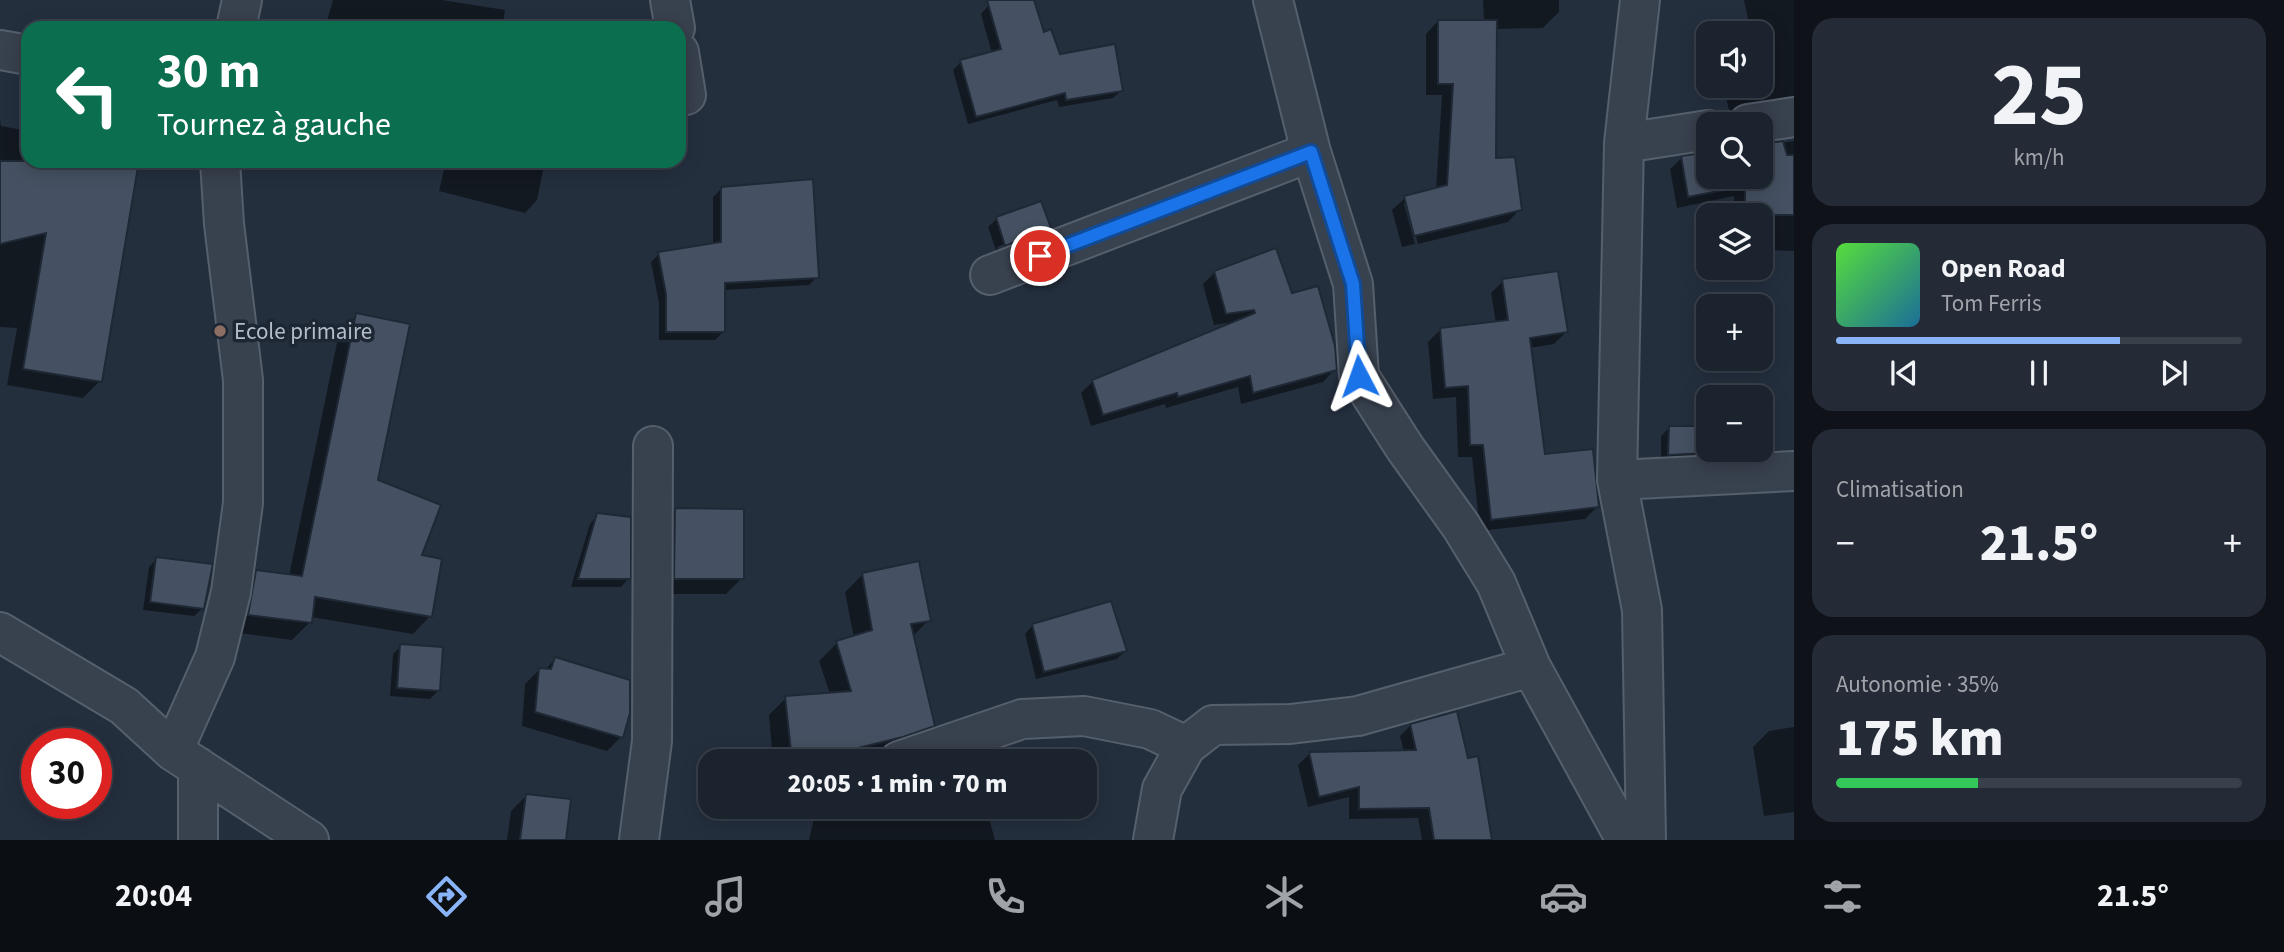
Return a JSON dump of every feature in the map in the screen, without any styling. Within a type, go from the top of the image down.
[{"type":"street","points":[[238,21],[242,0]]},
{"type":"street","points":[[670,0],[674,21]]},
{"type":"street","points":[[1273,0],[1311,152],[1353,284],[1359,376],[1405,448],[1461,526],[1496,583],[1531,667],[1626,840]]},
{"type":"street","points":[[1640,0],[1624,143],[1617,480],[1642,610],[1646,840]]},
{"type":"street","points":[[0,50],[21,54]]},
{"type":"street","points":[[1773,120],[1794,117]]},
{"type":"street","points":[[1624,143],[1696,132]]},
{"type":"street","points":[[990,275],[1311,152]]},
{"type":"street","points":[[198,840],[186,759],[231,592],[243,503],[243,380],[220,168]]},
{"type":"street","points":[[639,840],[652,741],[653,446]]},
{"type":"street","points":[[1617,480],[1794,471]]},
{"type":"street","points":[[0,632],[124,706],[186,759],[309,840]]},
{"type":"street","points":[[1153,840],[1162,789],[1186,746],[1213,725],[1290,724],[1358,716],[1531,667]]},
{"type":"street","points":[[934,749],[1022,719],[1084,716],[1150,729],[1186,746]]},
{"type":"building","points":[[987,0],[1034,0],[1044,32],[1051,29],[1060,54],[1115,44],[1123,91],[1066,100],[1065,93],[976,117],[960,60],[1001,49]]},
{"type":"building","points":[[1438,20],[1497,20],[1496,158],[1515,157],[1522,210],[1414,236],[1404,196],[1447,185],[1453,84],[1438,84]]},
{"type":"building","points":[[1783,141],[1787,155],[1794,155],[1794,215],[1773,215],[1773,203],[1745,203],[1745,189],[1773,189],[1773,142]]},
{"type":"building","points":[[1696,154],[1696,189],[1729,189],[1688,197],[1681,156]]},
{"type":"building","points":[[0,161],[21,161],[21,168],[138,168],[102,382],[23,369],[46,233],[0,244]]},
{"type":"building","points":[[813,179],[819,278],[725,283],[725,332],[666,332],[666,294],[658,252],[721,242],[721,187]]},
{"type":"building","points":[[1041,201],[1051,228],[1005,246],[996,217]]},
{"type":"building","points":[[1276,248],[1292,293],[1318,286],[1335,346],[1337,370],[1253,393],[1250,376],[1178,397],[1177,393],[1103,415],[1092,380],[1255,313],[1254,310],[1226,314],[1214,271]]},
{"type":"building","points":[[1558,271],[1568,332],[1530,338],[1545,454],[1593,449],[1599,507],[1491,520],[1483,445],[1470,445],[1468,386],[1445,388],[1440,328],[1508,320],[1502,279]]},
{"type":"building","points":[[356,313],[410,324],[378,480],[441,505],[422,555],[442,559],[432,617],[315,597],[312,623],[248,615],[256,570],[302,576]]},
{"type":"building","points":[[1669,426],[1696,426],[1696,454],[1668,455]]},
{"type":"building","points":[[675,508],[744,509],[744,579],[674,579]]},
{"type":"building","points":[[597,513],[631,517],[631,579],[578,579]]},
{"type":"building","points":[[156,557],[213,564],[204,609],[150,602]]},
{"type":"building","points":[[919,561],[931,621],[911,624],[935,726],[854,749],[791,749],[785,696],[851,691],[836,641],[872,630],[862,573]]},
{"type":"building","points":[[1111,601],[1127,651],[1044,672],[1032,624]]},
{"type":"building","points":[[400,644],[443,647],[440,691],[397,688]]},
{"type":"building","points":[[555,657],[630,680],[630,713],[623,738],[535,712],[539,668],[551,669]]},
{"type":"building","points":[[1457,711],[1468,758],[1478,756],[1492,840],[1434,840],[1429,808],[1359,809],[1359,787],[1319,797],[1309,752],[1416,750],[1410,724]]},
{"type":"building","points":[[526,794],[571,799],[566,840],[520,840]]},
{"type":"place","name":"Ecole primaire","points":[[220,331]]},
{"type":"route","points":[[1040,256],[1311,152],[1353,284],[1359,376]]}]
